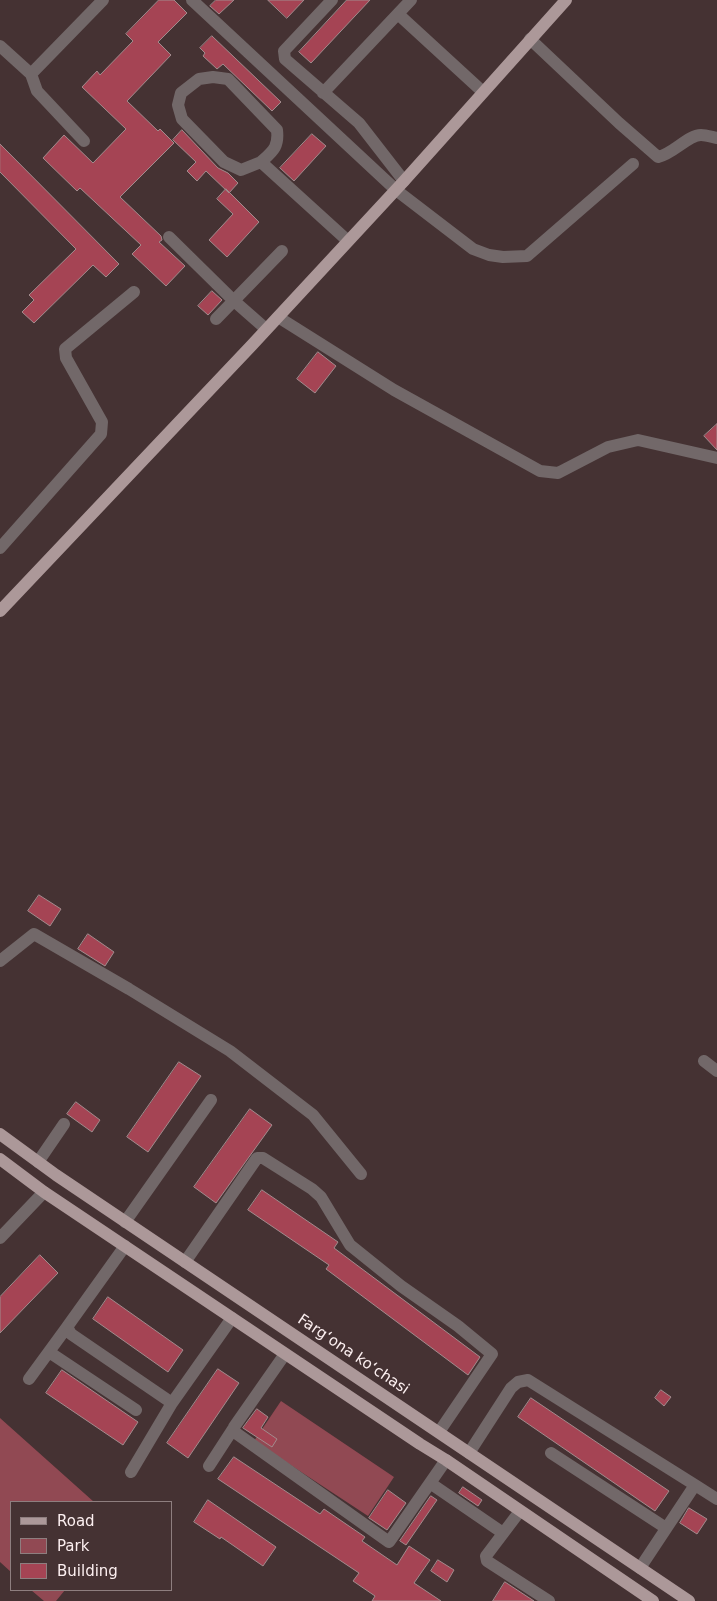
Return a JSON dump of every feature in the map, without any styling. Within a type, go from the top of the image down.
[{"type":"main road","points":[[0,611],[252,345],[400,185],[562,1]]},
{"type":"main road","name":"Fargʻona koʻchasi","points":[[0,1134],[125,1222],[689,1601]]},
{"type":"main road","points":[[0,1159],[44,1192],[446,1460],[653,1601]]},
{"type":"main road","points":[[562,1540],[573,1523]]},
{"type":"street","points":[[31,74],[103,0]]},
{"type":"street","points":[[192,0],[473,250],[503,257],[527,256],[633,164]]},
{"type":"street","points":[[332,0],[284,51],[285,59],[359,123],[400,185]]},
{"type":"street","points":[[324,93],[411,0]]},
{"type":"street","points":[[398,14],[483,92]]},
{"type":"street","points":[[530,39],[658,158],[666,156],[695,136],[702,135],[717,138]]},
{"type":"street","points":[[0,46],[31,74],[37,91],[84,141]]},
{"type":"street","points":[[213,77],[228,79],[277,130],[278,140],[273,151],[261,162],[241,170],[224,162],[182,118],[178,105],[181,93],[199,79],[213,77]]},
{"type":"street","points":[[261,162],[348,241]]},
{"type":"street","points":[[169,237],[233,300],[266,329]]},
{"type":"street","points":[[216,318],[282,251]]},
{"type":"street","points":[[0,548],[101,434],[102,422],[66,358],[65,349],[134,292]]},
{"type":"street","points":[[278,317],[394,390],[540,471],[558,473],[608,447],[638,440],[717,458]]},
{"type":"street","points":[[0,961],[34,934],[129,989],[230,1051],[313,1116],[361,1174]]},
{"type":"street","points":[[704,1061],[717,1071]]},
{"type":"street","points":[[125,1222],[211,1100]]},
{"type":"street","points":[[38,1162],[64,1124]]},
{"type":"street","points":[[185,1262],[257,1158],[263,1158],[312,1189],[320,1197],[350,1245],[401,1286],[458,1326],[492,1354],[439,1432]]},
{"type":"street","points":[[0,1238],[44,1192]]},
{"type":"street","points":[[29,1379],[125,1246]]},
{"type":"street","points":[[131,1472],[172,1403],[232,1318]]},
{"type":"street","points":[[67,1327],[71,1334],[172,1403]]},
{"type":"street","points":[[49,1352],[136,1410]]},
{"type":"street","points":[[209,1466],[285,1354]]},
{"type":"street","points":[[468,1453],[512,1388],[518,1382],[528,1380],[717,1499]]},
{"type":"street","points":[[233,1429],[236,1434],[389,1542],[446,1460]]},
{"type":"street","points":[[551,1453],[666,1528]]},
{"type":"street","points":[[430,1483],[502,1534]]},
{"type":"street","points":[[640,1568],[695,1485]]},
{"type":"street","points":[[520,1511],[486,1556],[487,1561],[549,1601]]},
{"type":"green space","points":[[281,1401],[394,1477],[368,1516],[254,1441]]},
{"type":"green space","points":[[0,1418],[93,1501],[10,1501],[10,1571],[0,1562]]},
{"type":"green space","points":[[32,1591],[64,1591],[56,1601],[44,1601]]},
{"type":"building","points":[[159,0],[174,0],[187,13],[158,42],[171,55],[127,101],[158,131],[160,129],[174,143],[120,197],[161,236],[162,240],[159,242],[185,266],[166,286],[132,254],[141,245],[80,188],[77,191],[43,158],[64,135],[93,163],[126,129],[82,87],[97,71],[100,75],[133,41],[126,34]]},
{"type":"building","points":[[216,0],[234,0],[219,14],[210,6]]},
{"type":"building","points":[[268,0],[304,0],[287,18]]},
{"type":"building","points":[[347,0],[370,0],[311,63],[299,52]]},
{"type":"building","points":[[212,36],[281,102],[272,111],[223,64],[217,69],[203,56],[205,53],[200,48]]},
{"type":"building","points":[[182,130],[218,168],[228,173],[238,183],[229,193],[206,171],[197,181],[187,171],[196,162],[173,140]]},
{"type":"building","points":[[312,134],[326,146],[294,181],[280,168]]},
{"type":"building","points":[[0,144],[119,264],[106,277],[93,265],[34,323],[22,312],[34,300],[29,295],[76,249],[0,172]]},
{"type":"building","points":[[226,189],[259,222],[227,257],[209,240],[233,214],[217,199]]},
{"type":"building","points":[[212,291],[222,300],[208,315],[198,306]]},
{"type":"building","points":[[318,352],[336,366],[315,393],[297,379]]},
{"type":"building","points":[[717,424],[717,450],[704,436]]},
{"type":"building","points":[[39,895],[61,909],[50,926],[28,911]]},
{"type":"building","points":[[88,934],[114,952],[105,966],[78,949]]},
{"type":"building","points":[[179,1062],[201,1076],[148,1152],[127,1137]]},
{"type":"building","points":[[76,1102],[100,1120],[92,1132],[67,1114]]},
{"type":"building","points":[[250,1109],[272,1125],[216,1203],[194,1187]]},
{"type":"building","points":[[262,1190],[338,1242],[334,1248],[480,1357],[468,1375],[326,1269],[329,1265],[248,1210]]},
{"type":"building","points":[[40,1255],[58,1273],[0,1333],[0,1297]]},
{"type":"building","points":[[108,1297],[183,1350],[168,1372],[93,1319]]},
{"type":"building","points":[[218,1369],[239,1383],[188,1458],[167,1443]]},
{"type":"building","points":[[62,1370],[138,1422],[123,1445],[46,1393]]},
{"type":"building","points":[[661,1390],[671,1397],[664,1406],[655,1398]]},
{"type":"building","points":[[531,1398],[669,1491],[655,1511],[518,1417]]},
{"type":"building","points":[[257,1409],[268,1417],[261,1428],[277,1439],[272,1447],[243,1428]]},
{"type":"building","points":[[234,1457],[320,1514],[324,1509],[365,1537],[362,1541],[397,1565],[409,1546],[430,1560],[414,1583],[441,1601],[372,1601],[375,1596],[353,1581],[359,1573],[218,1479]]},
{"type":"building","points":[[463,1487],[482,1500],[478,1506],[459,1493]]},
{"type":"building","points":[[388,1490],[406,1503],[387,1530],[369,1518]]},
{"type":"building","points":[[431,1496],[437,1500],[406,1545],[400,1541]]},
{"type":"building","points":[[208,1500],[276,1547],[263,1566],[221,1537],[220,1539],[194,1522]]},
{"type":"building","points":[[689,1508],[707,1519],[697,1534],[680,1523]]},
{"type":"building","points":[[438,1560],[454,1570],[447,1582],[431,1571]]},
{"type":"building","points":[[505,1582],[534,1601],[493,1601]]}]
